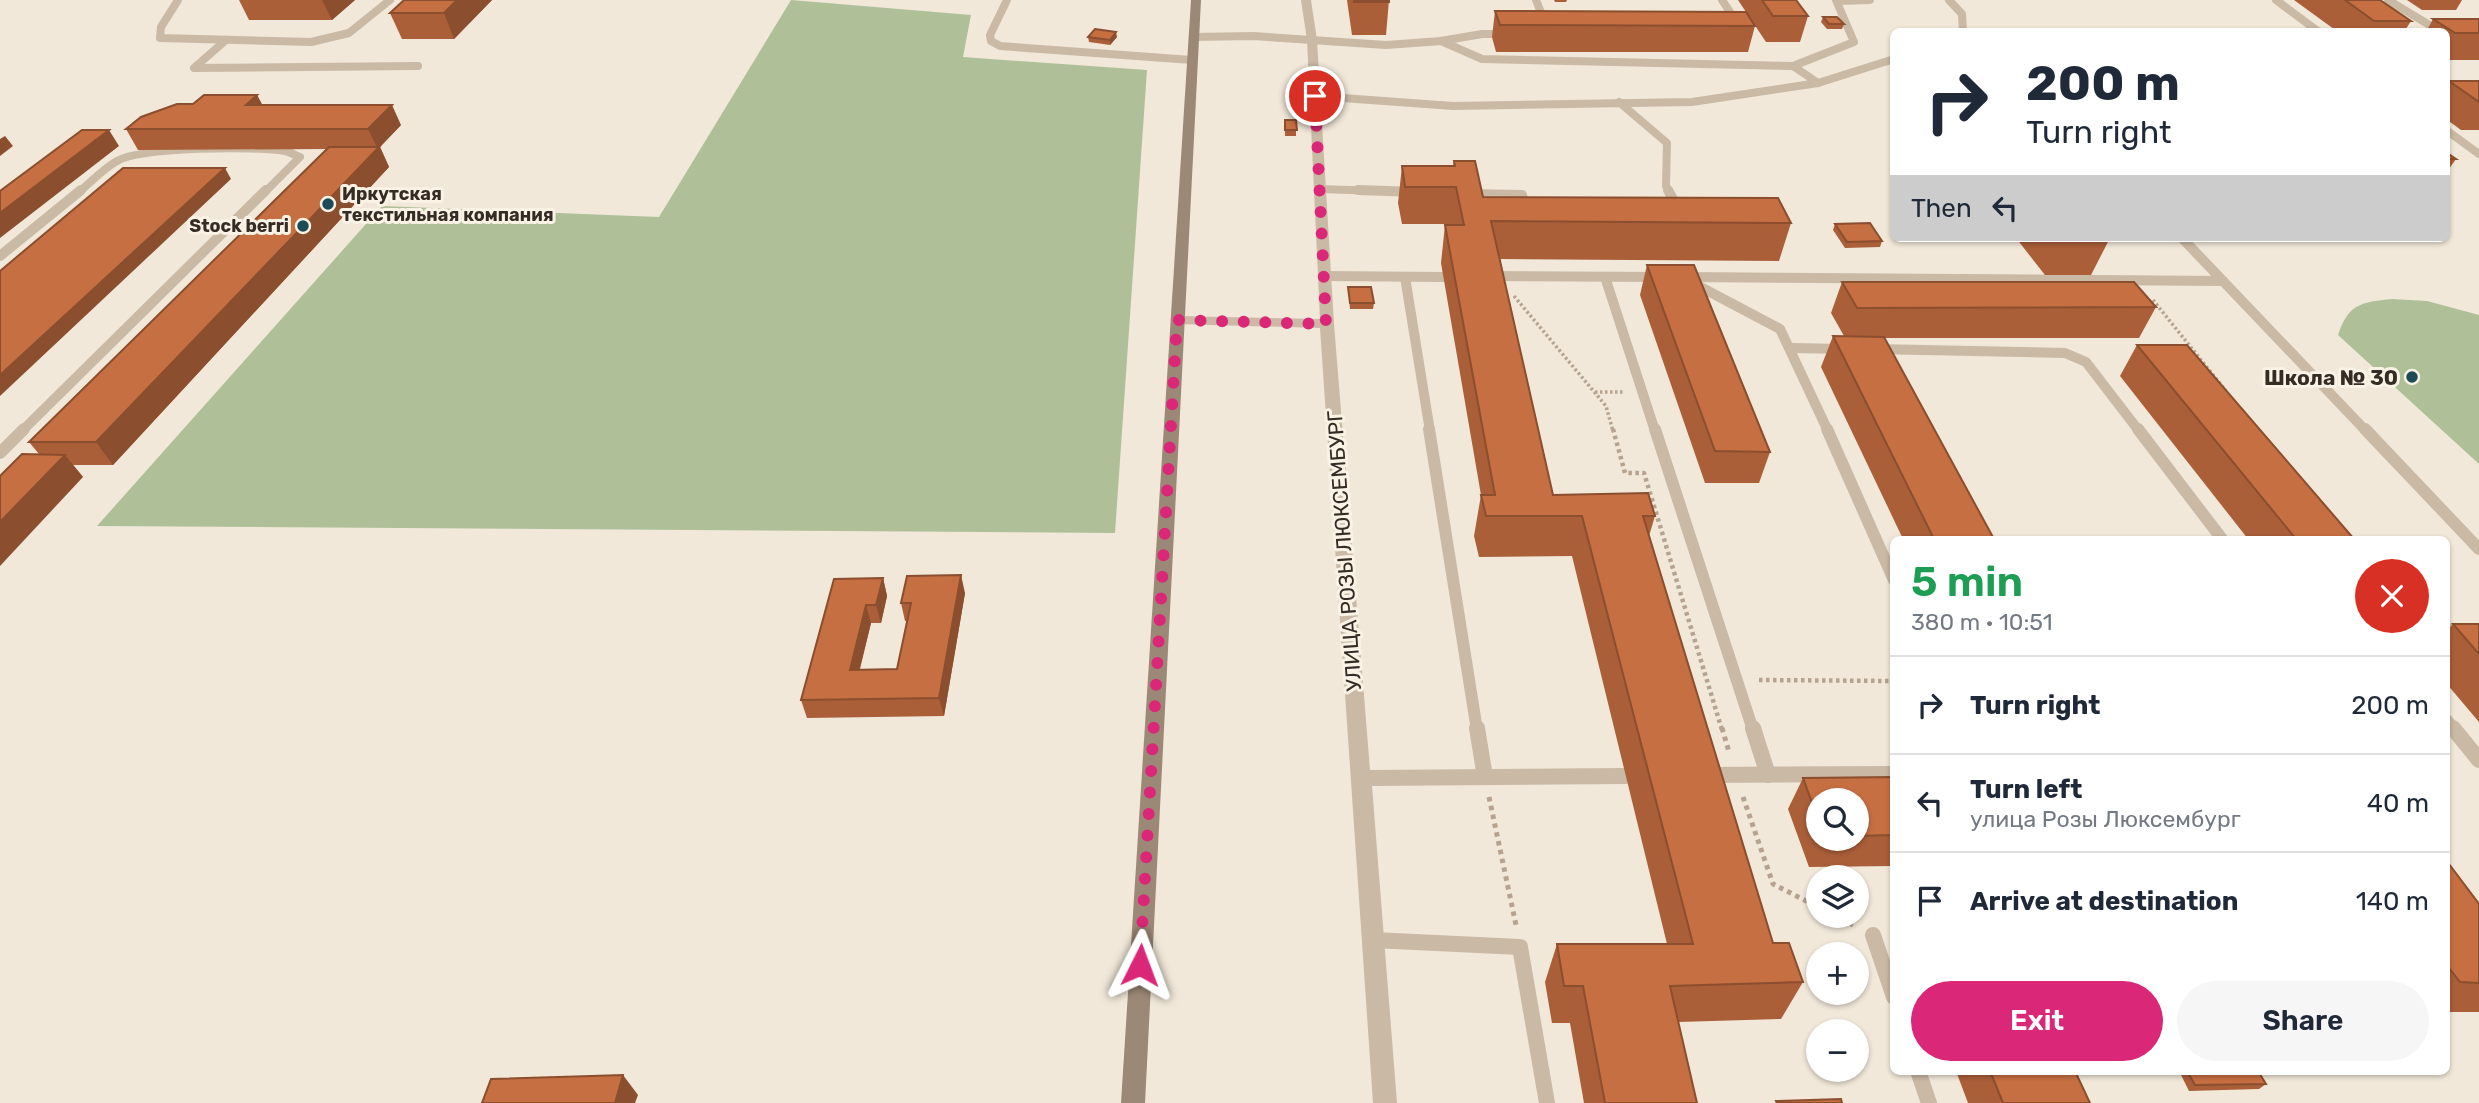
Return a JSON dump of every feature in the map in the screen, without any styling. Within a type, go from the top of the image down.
[{"type":"main road","points":[[1133,1103],[1196,0]]},
{"type":"street","name":"УЛИЦА РОЗЫ ЛЮКСЕМБУРГ","points":[[1306,0],[1312,40],[1326,324],[1385,1103]]},
{"type":"street","points":[[1177,320],[1326,324]]},
{"type":"street","points":[[1361,778],[1626,776]]},
{"type":"lane","points":[[178,0],[161,27],[160,38],[311,42],[336,38],[359,27],[390,0]]},
{"type":"lane","points":[[1007,0],[990,35],[991,41],[1000,46],[1192,60]]},
{"type":"lane","points":[[1536,0],[1544,20],[1537,32],[1549,34]]},
{"type":"lane","points":[[1721,0],[1730,12],[1732,26],[1723,29]]},
{"type":"lane","points":[[1441,41],[1482,59],[1793,66],[1854,41],[1837,1],[1870,0]]},
{"type":"lane","points":[[1949,0],[1962,11],[1966,21],[1964,28]]},
{"type":"lane","points":[[2276,0],[2314,28]]},
{"type":"lane","points":[[2388,0],[2434,28]]},
{"type":"lane","points":[[1193,37],[1253,36],[1386,45],[1441,41],[1482,34],[1515,34]]},
{"type":"lane","points":[[226,40],[194,68],[418,66]]},
{"type":"lane","points":[[1315,96],[1453,106],[1692,102],[1818,83],[1890,60]]},
{"type":"lane","points":[[1793,66],[1818,83]]},
{"type":"lane","points":[[1619,102],[1667,143],[1666,186],[1682,216]]},
{"type":"lane","points":[[2450,134],[2479,154]]},
{"type":"lane","points":[[0,256],[118,160],[133,155],[158,152],[286,151],[300,157],[0,453]]},
{"type":"lane","points":[[1318,189],[1427,192]]},
{"type":"lane","points":[[1454,193],[1522,195],[1530,225]]},
{"type":"lane","points":[[2186,242],[2479,549]]},
{"type":"lane","points":[[1324,276],[1443,277]]},
{"type":"lane","points":[[1494,276],[2224,281]]},
{"type":"lane","points":[[1405,277],[1485,777]]},
{"type":"lane","points":[[1605,277],[1768,775]]},
{"type":"lane","points":[[1681,277],[1780,329],[1791,348],[1890,571]]},
{"type":"lane","points":[[1791,348],[2065,353],[2086,362],[2220,536]]},
{"type":"lane","points":[[2450,630],[2479,630]]},
{"type":"lane","points":[[2450,724],[2479,760]]},
{"type":"lane","points":[[1695,775],[1890,774]]},
{"type":"lane","points":[[1873,935],[1890,985]]},
{"type":"lane","points":[[1373,940],[1520,947],[1547,1103]]},
{"type":"lane","points":[[1920,1075],[1929,1103]]},
{"type":"path","points":[[1494,276],[1606,407],[1625,473],[1644,473],[1735,775],[1773,884],[1806,901]]},
{"type":"path","points":[[2137,280],[2233,399]]},
{"type":"path","points":[[1594,392],[1643,391]]},
{"type":"path","points":[[1737,680],[1890,681]]},
{"type":"path","points":[[1485,777],[1520,947]]},
{"type":"green space","points":[[791,0],[971,15],[963,57],[1147,70],[1115,533],[97,526],[382,206],[659,217]]},
{"type":"green space","points":[[2392,299],[2427,301],[2479,315],[2479,464],[2338,335],[2346,317],[2357,306]]},
{"type":"building","points":[[404,0],[457,0],[444,13],[390,13]]},
{"type":"building","points":[[1389,0],[1389,2],[1354,2]]},
{"type":"building","points":[[1762,0],[1796,0],[1808,16],[1773,16]]},
{"type":"building","points":[[2345,0],[2380,0],[2411,21],[2374,21]]},
{"type":"building","points":[[1495,11],[1746,12],[1755,26],[1500,25]]},
{"type":"building","points":[[1823,17],[1837,17],[1844,24],[1829,24]]},
{"type":"building","points":[[2433,19],[2479,19],[2479,33],[2455,33]]},
{"type":"building","points":[[1095,29],[1116,32],[1110,40],[1088,37]]},
{"type":"building","points":[[2450,81],[2479,81],[2479,102],[2450,82]]},
{"type":"building","points":[[204,95],[257,95],[246,105],[392,105],[368,129],[126,129],[141,117],[177,104],[193,104]]},
{"type":"building","points":[[1285,120],[1296,120],[1297,130],[1285,130]]},
{"type":"building","points":[[82,130],[109,130],[0,213],[0,191]]},
{"type":"building","points":[[329,147],[379,147],[96,442],[29,442]]},
{"type":"building","points":[[1454,161],[1475,161],[1483,197],[1778,198],[1791,223],[1491,221],[1553,495],[1648,493],[1655,516],[1643,516],[1773,943],[1789,943],[1803,982],[1670,986],[1697,1103],[1605,1103],[1583,986],[1564,986],[1557,944],[1693,944],[1582,516],[1486,516],[1481,495],[1495,495],[1445,225],[1464,225],[1456,187],[1405,187],[1402,166],[1455,166]]},
{"type":"building","points":[[123,168],[225,168],[0,375],[0,271]]},
{"type":"building","points":[[1870,223],[1882,241],[1847,242],[1835,224]]},
{"type":"building","points":[[1647,265],[1694,265],[1770,452],[1715,451]]},
{"type":"building","points":[[1842,282],[2134,282],[2156,307],[1857,308]]},
{"type":"building","points":[[1348,287],[1371,287],[1374,303],[1350,303]]},
{"type":"building","points":[[1833,336],[1884,337],[1992,536],[1933,536]]},
{"type":"building","points":[[2137,345],[2187,345],[2351,536],[2294,536]]},
{"type":"building","points":[[22,454],[65,455],[0,522],[0,476]]},
{"type":"building","points":[[961,575],[939,698],[801,700],[834,579],[883,578],[876,605],[866,605],[850,670],[897,669],[911,603],[901,603],[907,576]]},
{"type":"building","points":[[2453,624],[2479,624],[2479,654]]},
{"type":"building","points":[[1890,777],[1890,835],[1869,836],[1869,788],[1807,788],[1803,778]]},
{"type":"building","points":[[2450,865],[2479,904],[2479,983],[2460,982],[2450,969]]},
{"type":"building","points":[[623,1075],[615,1103],[482,1103],[491,1079]]},
{"type":"building","points":[[1992,1075],[2077,1075],[2090,1103],[2003,1103]]},
{"type":"building","points":[[2189,1075],[2260,1075],[2266,1084],[2195,1085]]},
{"type":"building","points":[[1841,1099],[1842,1103],[1776,1101]]},
{"type":"place","name":"Иркутская текстильная компания","points":[[328,204]]},
{"type":"place","name":"Stock berri","points":[[303,226]]},
{"type":"place","name":"Школа № 30","points":[[2412,377]]},
{"type":"route","points":[[1140,965],[1177,320],[1326,324],[1315,96]]}]
